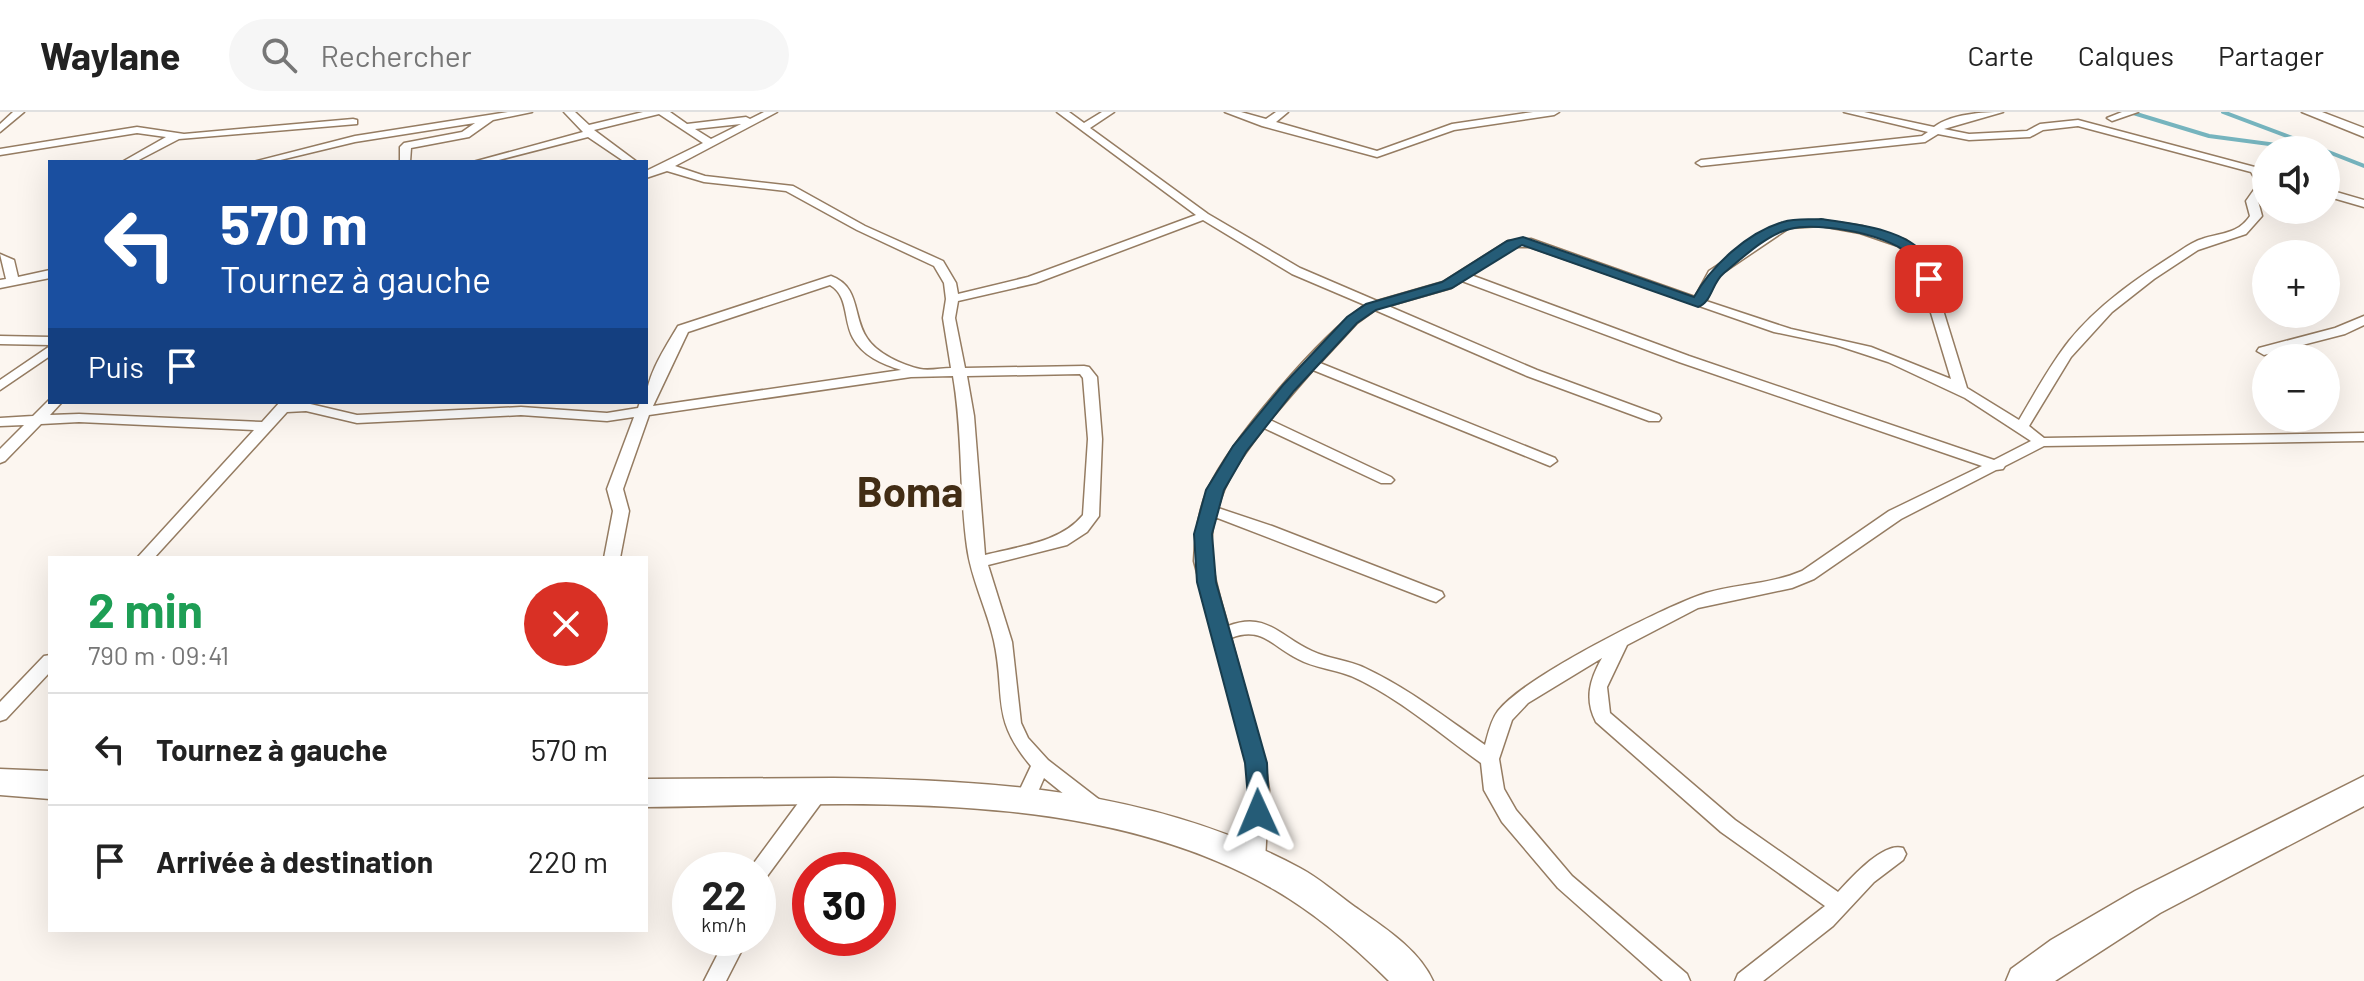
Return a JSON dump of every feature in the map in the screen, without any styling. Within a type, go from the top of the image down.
[{"type":"highway","points":[[0,782],[48,785]]},
{"type":"highway","points":[[2025,981],[2060,953],[2147,900],[2321,815],[2364,790]]},
{"type":"highway","points":[[648,793],[924,794],[1099,810],[1162,825],[1255,860],[1321,899],[1414,981]]},
{"type":"street","points":[[0,129],[19,112]]},
{"type":"street","points":[[266,160],[355,139],[492,114],[527,112]]},
{"type":"street","points":[[569,112],[588,131],[629,160]]},
{"type":"street","points":[[485,160],[655,112]]},
{"type":"street","points":[[663,112],[711,144]]},
{"type":"street","points":[[648,174],[772,112]]},
{"type":"street","points":[[1062,112],[1204,216],[1296,271],[1371,307],[1532,373],[1654,418]]},
{"type":"street","points":[[1084,127],[1109,112]]},
{"type":"street","points":[[1230,112],[1377,154],[1452,127],[1554,112]]},
{"type":"street","points":[[1266,124],[1283,112]]},
{"type":"street","points":[[1849,112],[1969,137],[2030,134],[2040,127],[2078,123],[2252,169]]},
{"type":"street","points":[[1701,163],[1925,139],[1947,123],[1998,112]]},
{"type":"street","points":[[2312,112],[2364,133]]},
{"type":"street","points":[[2112,118],[2131,113]]},
{"type":"street","points":[[406,160],[408,145],[460,137],[492,114]]},
{"type":"street","points":[[1,152],[137,130],[175,137],[352,117],[355,139]]},
{"type":"street","points":[[684,127],[757,118]]},
{"type":"street","points":[[131,160],[175,137]]},
{"type":"street","points":[[648,167],[667,167],[704,179],[789,188],[861,228],[939,264],[950,283],[952,299],[949,318],[967,416],[972,527],[1003,642],[1012,723],[1021,742],[1041,765],[1099,810]]},
{"type":"street","points":[[2340,196],[2364,204]]},
{"type":"street","points":[[952,299],[1032,280],[1204,216]]},
{"type":"street","points":[[2021,427],[2065,357],[2104,312],[2199,243],[2232,239],[2252,222]]},
{"type":"street","points":[[1698,303],[1713,274],[1786,225],[1821,223],[1891,239],[1921,258],[1960,388]]},
{"type":"street","points":[[1255,860],[1259,790],[1256,763],[1238,686],[1220,636],[1202,561],[1209,510],[1215,490],[1239,450],[1311,364],[1352,320],[1371,307],[1447,285],[1512,244],[1523,241],[1783,331],[1848,344],[1960,388],[2041,442]]},
{"type":"street","points":[[0,258],[10,263],[6,282],[48,274]]},
{"type":"street","points":[[1464,277],[1684,359],[1998,466]]},
{"type":"street","points":[[648,401],[683,329],[823,280],[835,282],[846,291],[864,345],[888,362],[919,372]]},
{"type":"street","points":[[2291,344],[2340,331],[2364,320]]},
{"type":"street","points":[[0,340],[48,341]]},
{"type":"street","points":[[0,386],[48,351]]},
{"type":"street","points":[[1311,364],[1550,461]]},
{"type":"street","points":[[147,556],[285,405],[357,419],[429,418],[521,411],[607,417],[919,372],[1076,368],[1090,377],[1095,439],[1091,516],[1081,528],[1061,541],[979,562]]},
{"type":"street","points":[[0,458],[53,404]]},
{"type":"street","points":[[429,418],[445,404]]},
{"type":"street","points":[[612,556],[621,511],[615,489],[646,404]]},
{"type":"street","points":[[0,422],[79,418],[264,426]]},
{"type":"street","points":[[1262,422],[1386,480]]},
{"type":"street","points":[[1679,981],[1565,882],[1535,849],[1494,790],[1490,759],[1504,716],[1522,698],[1545,682],[1620,642],[1714,597],[1792,582],[1808,575],[1895,515],[2041,442],[2364,437]]},
{"type":"street","points":[[1209,510],[1310,544],[1373,574],[1436,596]]},
{"type":"street","points":[[1220,636],[1243,627],[1264,629],[1306,656],[1356,671],[1392,690],[1490,759]]},
{"type":"street","points":[[1620,642],[1596,687],[1596,703],[1602,717],[1728,826],[1839,904]]},
{"type":"street","points":[[0,714],[48,663]]},
{"type":"street","points":[[1024,802],[1041,765]]},
{"type":"street","points":[[773,852],[817,793]]},
{"type":"street","points":[[1746,981],[1826,919],[1896,854]]},
{"type":"street","points":[[715,981],[728,956]]},
{"type":"waterway","points":[[2130,112],[2209,136],[2252,142]]},
{"type":"waterway","points":[[2223,112],[2287,136]]},
{"type":"waterway","points":[[2340,157],[2364,166]]},
{"type":"district","name":"Boma","points":[[910,492]]},
{"type":"route","points":[[1258,813],[1256,763],[1238,686],[1218,632],[1206,582],[1202,561],[1203,534],[1215,490],[1239,450],[1289,388],[1352,320],[1371,307],[1447,285],[1512,244],[1523,241],[1698,303],[1713,274],[1760,240],[1786,225],[1821,223],[1851,227],[1902,243],[1921,258],[1929,279]]}]
